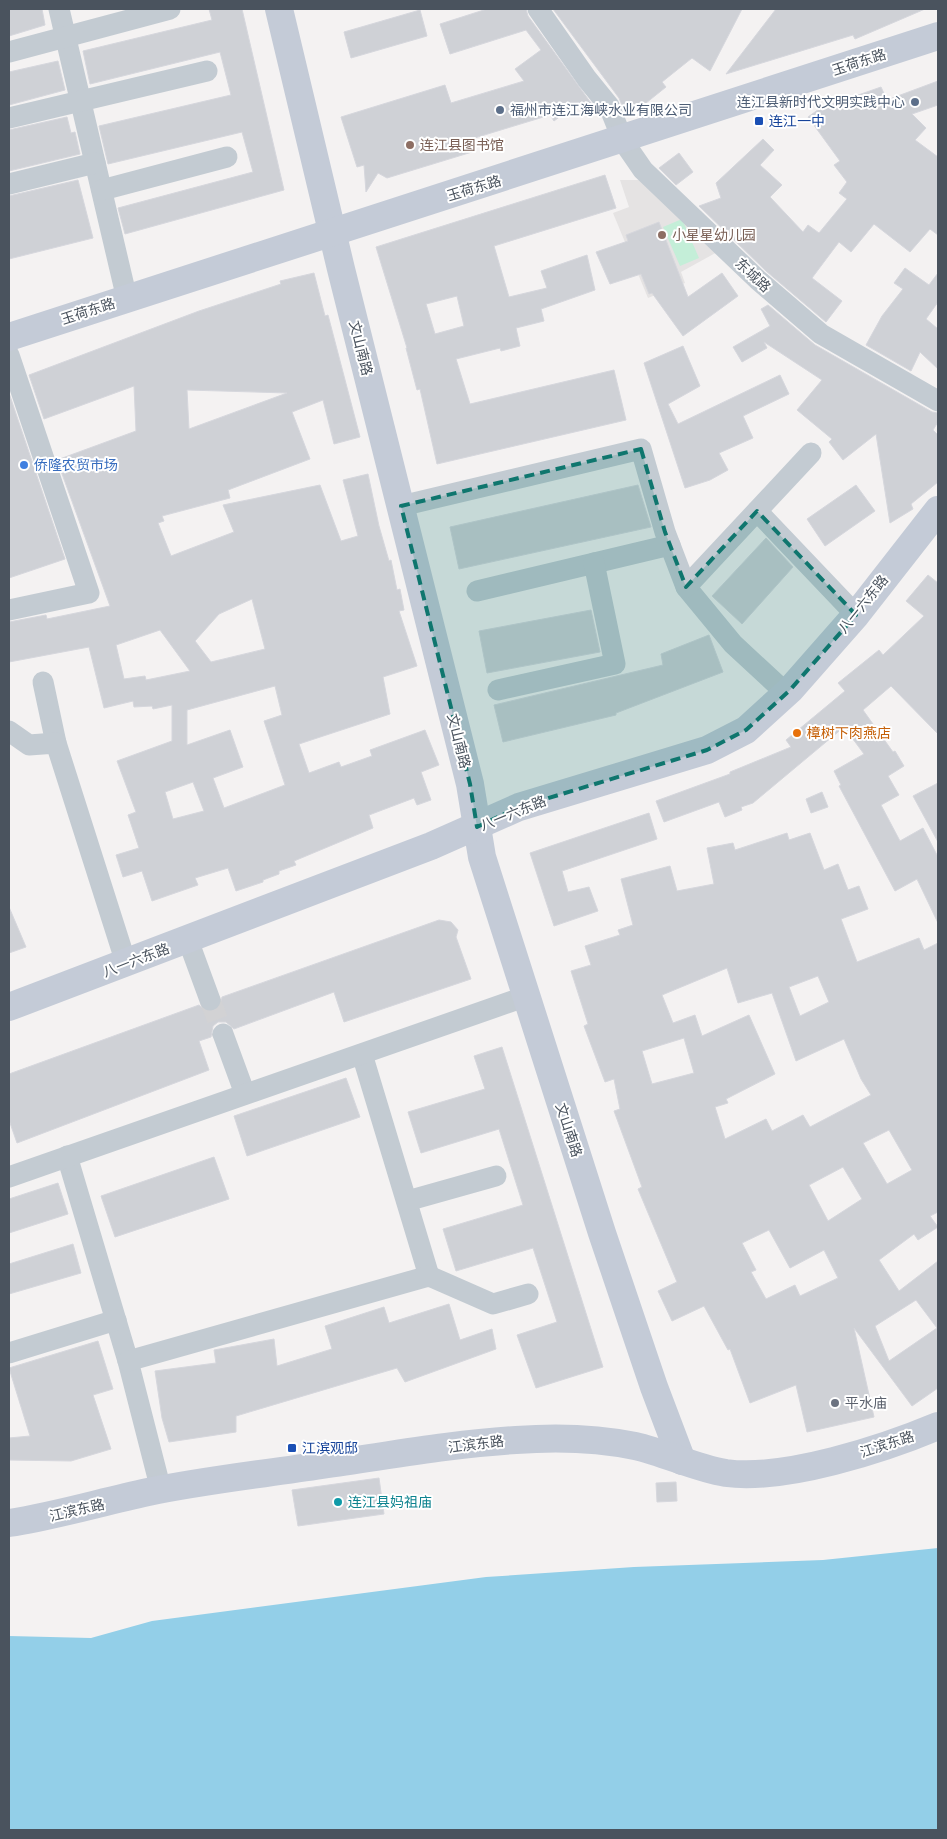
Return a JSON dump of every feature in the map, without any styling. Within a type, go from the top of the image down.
[{"type":"main road","name":"文山南路","points":[[279,9],[470,784],[482,857],[614,1270],[654,1387],[682,1461]]},
{"type":"main road","name":"玉荷东路","points":[[9,337],[623,141],[938,36]]},
{"type":"main road","name":"八一六东路","points":[[9,1007],[126,964],[477,827],[519,807],[707,750],[746,730],[787,694],[856,615],[938,510]]},
{"type":"main road","points":[[837,1459],[900,1428],[938,1405]]},
{"type":"main road","name":"江滨东路","points":[[9,1523],[53,1516],[161,1490],[423,1450],[534,1438],[599,1440],[635,1446],[725,1472],[751,1474],[779,1472],[880,1448],[938,1426]]},
{"type":"street","points":[[59,9],[127,299]]},
{"type":"street","points":[[9,52],[65,35],[170,9]]},
{"type":"street","name":"东城路","points":[[538,9],[587,79],[609,106],[623,141],[643,170],[789,307],[837,344],[904,379],[938,401]]},
{"type":"street","points":[[9,118],[207,71]]},
{"type":"street","points":[[102,190],[227,157]]},
{"type":"street","points":[[9,184],[95,163]]},
{"type":"street","points":[[9,355],[89,593],[9,610]]},
{"type":"street","points":[[401,506],[641,449],[670,544],[686,587],[733,644],[787,694]]},
{"type":"street","points":[[686,587],[811,453]]},
{"type":"street","points":[[757,511],[856,615]]},
{"type":"street","points":[[477,591],[670,544]]},
{"type":"street","points":[[498,690],[615,664],[594,563]]},
{"type":"street","points":[[43,682],[56,743],[126,964]]},
{"type":"street","points":[[9,731],[29,745],[56,743]]},
{"type":"street","points":[[188,940],[210,1000]]},
{"type":"street","points":[[9,1177],[527,996]]},
{"type":"street","points":[[223,1034],[245,1094]]},
{"type":"street","points":[[362,1054],[429,1276]]},
{"type":"street","points":[[68,1156],[128,1361],[161,1490]]},
{"type":"street","points":[[407,1201],[496,1176]]},
{"type":"street","points":[[128,1361],[429,1276],[493,1304],[528,1294]]},
{"type":"street","points":[[9,1352],[116,1320]]},
{"type":"highlighted area","points":[[641,449],[665,532],[686,587],[757,511],[856,615],[790,690],[746,730],[707,750],[519,807],[477,827],[470,784],[401,506]]},
{"type":"shaded area","name":"小星星幼儿园","points":[[620,180],[646,180],[719,251],[681,272],[685,283],[648,298],[613,213],[629,207]]},
{"type":"green space","points":[[682,219],[699,258],[680,266],[663,227]]},
{"type":"water","points":[[938,1548],[938,1830],[9,1830],[9,1636],[91,1638],[152,1621],[486,1577],[634,1567],[823,1560]]},
{"type":"building","points":[[9,9],[42,9],[45,25],[9,36]]},
{"type":"building","points":[[209,9],[242,9],[284,190],[125,234],[118,208],[253,172],[242,132],[108,164],[99,126],[231,95],[220,52],[90,84],[83,51],[212,20]]},
{"type":"building","points":[[487,9],[526,9],[528,16],[596,110],[589,116],[579,102],[554,121],[550,115],[468,140],[472,152],[387,178],[378,173],[366,192],[364,165],[357,167],[341,117],[445,85],[451,103],[524,81],[515,69],[541,50],[526,30],[450,54],[440,24]]},
{"type":"building","points":[[553,9],[742,9],[710,71],[692,58],[662,82],[666,87],[646,103],[624,110],[619,98]]},
{"type":"building","points":[[776,9],[925,9],[855,39],[853,35],[726,74]]},
{"type":"building","points":[[420,10],[427,36],[351,58],[344,32]]},
{"type":"building","points":[[58,61],[65,90],[9,105],[9,72]]},
{"type":"building","points":[[938,81],[938,105],[912,114],[926,128],[915,140],[938,157],[938,235],[930,229],[910,252],[874,224],[851,252],[839,242],[812,278],[842,301],[826,322],[766,271],[699,206],[721,198],[716,183],[763,139],[774,150],[760,165],[782,185],[770,197],[803,232],[808,225],[819,233],[847,199],[839,193],[847,182],[834,165],[840,161],[808,117],[826,104],[827,106],[881,87],[887,100]]},
{"type":"building","points":[[67,117],[71,133],[75,132],[80,154],[9,171],[9,130]]},
{"type":"building","points":[[679,153],[693,172],[676,185],[659,168]]},
{"type":"building","points":[[605,175],[616,208],[494,246],[509,297],[547,288],[541,271],[587,255],[595,290],[541,309],[544,321],[516,328],[520,346],[501,351],[500,348],[456,359],[470,404],[614,370],[626,420],[437,464],[420,389],[417,390],[407,348],[376,247]],"holes":[[[457,296],[464,326],[435,334],[426,304]]]},
{"type":"building","points":[[78,180],[93,238],[9,259],[9,196]]},
{"type":"building","points":[[659,222],[688,297],[722,273],[738,296],[683,336],[652,293],[649,294],[641,274],[610,284],[596,252],[628,241],[626,235]]},
{"type":"building","points":[[905,268],[929,285],[938,273],[938,302],[926,319],[938,329],[938,369],[920,352],[911,371],[866,345],[882,316],[903,289],[894,283]]},
{"type":"building","points":[[314,273],[325,316],[328,315],[360,437],[334,444],[323,400],[292,412],[310,459],[228,490],[230,498],[162,516],[164,521],[158,523],[171,556],[234,532],[223,505],[320,485],[341,541],[358,536],[343,480],[368,474],[379,526],[389,561],[391,560],[397,590],[400,589],[404,610],[399,611],[417,666],[383,677],[390,714],[299,744],[309,773],[339,762],[341,767],[372,756],[370,750],[425,730],[439,765],[421,772],[431,800],[417,805],[414,798],[369,815],[373,828],[294,861],[296,865],[279,871],[279,874],[263,880],[263,882],[236,891],[228,868],[195,878],[198,885],[152,901],[142,871],[123,877],[116,855],[139,848],[128,815],[136,812],[117,761],[172,741],[172,705],[153,709],[152,706],[134,707],[133,701],[104,708],[89,647],[9,662],[9,622],[46,615],[47,619],[110,606],[57,460],[136,431],[134,386],[44,419],[29,375],[199,311],[281,284],[280,281]],"holes":[[[187,390],[287,393],[189,429]],[[252,599],[265,649],[211,662],[195,641],[219,614]],[[160,630],[190,671],[146,680],[145,676],[124,679],[116,645]],[[275,686],[282,715],[264,721],[285,785],[224,808],[213,778],[243,767],[230,730],[187,745],[187,710]],[[193,782],[204,811],[173,819],[165,792]]]},
{"type":"building","points":[[768,305],[815,345],[932,412],[938,413],[938,422],[933,430],[938,435],[938,482],[911,504],[913,509],[890,523],[876,434],[843,460],[829,442],[832,439],[797,410],[822,380],[764,342],[767,348],[742,362],[733,347],[770,326],[761,309]]},
{"type":"building","points":[[683,346],[700,386],[668,404],[678,424],[780,375],[789,394],[743,416],[753,438],[719,453],[728,470],[710,480],[685,488],[644,363]]},
{"type":"building","name":"侨隆农贸市场","points":[[9,393],[65,559],[9,578]]},
{"type":"building","points":[[638,485],[651,527],[459,569],[450,527]]},
{"type":"building","points":[[856,485],[875,511],[825,546],[807,519]]},
{"type":"building","points":[[766,538],[793,567],[742,624],[712,596]]},
{"type":"building","points":[[928,575],[938,583],[938,734],[891,686],[863,710],[893,752],[895,751],[904,766],[888,776],[899,795],[881,805],[900,841],[923,828],[938,857],[938,923],[917,879],[895,891],[839,786],[841,785],[834,771],[864,754],[844,727],[753,803],[741,807],[742,810],[725,817],[719,802],[664,822],[656,801],[730,774],[730,772],[791,747],[786,740],[845,691],[838,683],[879,650],[883,655],[924,616],[906,601]]},
{"type":"building","points":[[591,610],[600,652],[487,673],[479,631]]},
{"type":"building","points":[[709,635],[723,672],[616,713],[616,715],[503,742],[494,705],[663,665],[661,654]]},
{"type":"building","points":[[938,783],[938,842],[913,796]]},
{"type":"building","points":[[822,792],[828,807],[811,813],[806,799]]},
{"type":"building","points":[[649,813],[657,839],[562,871],[568,892],[589,887],[598,911],[554,926],[530,853]]},
{"type":"building","points":[[787,833],[789,840],[810,833],[824,870],[838,864],[848,890],[859,886],[868,909],[841,919],[857,962],[919,938],[924,950],[938,943],[938,1212],[930,1216],[938,1227],[918,1240],[914,1234],[879,1260],[899,1291],[938,1261],[938,1388],[912,1406],[854,1328],[874,1417],[807,1432],[796,1385],[750,1403],[730,1349],[728,1350],[704,1306],[672,1321],[658,1291],[677,1282],[638,1189],[642,1187],[614,1111],[620,1109],[614,1079],[605,1082],[584,1026],[588,1024],[571,971],[591,965],[585,946],[620,935],[618,930],[633,925],[621,879],[670,866],[677,891],[714,884],[707,848],[733,843],[735,850]],"holes":[[[727,968],[738,1003],[772,993],[796,1061],[844,1039],[861,1079],[871,1095],[810,1127],[803,1115],[772,1131],[766,1119],[725,1139],[715,1107],[728,1103],[726,1099],[775,1074],[749,1015],[702,1036],[695,1015],[673,1023],[662,995]],[[818,976],[829,1002],[800,1016],[789,987]],[[684,1038],[694,1073],[652,1084],[642,1051]],[[889,1130],[912,1170],[887,1184],[863,1143]],[[843,1167],[862,1199],[828,1221],[809,1185]],[[769,1230],[790,1268],[824,1250],[838,1278],[800,1296],[795,1285],[766,1299],[751,1272],[756,1270],[742,1243]],[[916,1300],[937,1328],[889,1361],[875,1326]]]},
{"type":"building","points":[[9,907],[26,947],[9,953]]},
{"type":"building","points":[[439,920],[451,922],[458,930],[456,937],[471,979],[344,1022],[334,992],[234,1029],[226,1022],[218,1022],[213,1026],[211,1037],[199,1041],[209,1070],[17,1143],[9,1120],[9,1074],[199,1005],[207,1012],[215,1012],[220,1008],[222,997]]},
{"type":"building","points":[[502,1047],[603,1367],[536,1388],[517,1335],[557,1322],[533,1248],[456,1271],[443,1229],[523,1205],[499,1129],[421,1153],[408,1112],[485,1089],[474,1056]]},
{"type":"building","points":[[346,1078],[360,1117],[247,1156],[234,1116]]},
{"type":"building","points":[[214,1157],[229,1199],[115,1237],[101,1196]]},
{"type":"building","points":[[58,1183],[68,1214],[9,1233],[9,1199]]},
{"type":"building","points":[[73,1244],[81,1273],[9,1294],[9,1264]]},
{"type":"building","points":[[449,1304],[460,1340],[492,1329],[496,1349],[405,1382],[397,1368],[236,1416],[236,1432],[169,1442],[162,1418],[155,1371],[216,1363],[214,1350],[274,1339],[277,1366],[332,1349],[325,1326],[384,1307],[389,1323]]},
{"type":"building","points":[[98,1341],[113,1389],[93,1395],[111,1449],[71,1461],[9,1460],[9,1438],[30,1436],[9,1368]]},
{"type":"building","name":"连江县妈祖庙","points":[[379,1478],[384,1514],[298,1526],[292,1490]]},
{"type":"building","points":[[676,1482],[677,1501],[657,1502],[656,1483]]},
{"type":"tunnel","points":[[210,1000],[223,1034]]},
{"type":"place","name":"连江县新时代文明实践中心","points":[[915,102]]},
{"type":"place","name":"福州市连江海峡水业有限公司","points":[[500,110]]},
{"type":"place","name":"连江一中","points":[[759,121]]},
{"type":"place","name":"连江县图书馆","points":[[410,145]]},
{"type":"place","name":"小星星幼儿园","points":[[662,235]]},
{"type":"place","name":"侨隆农贸市场","points":[[24,465]]},
{"type":"place","name":"樟树下肉燕店","points":[[797,733]]},
{"type":"place","name":"平水庙","points":[[835,1403]]},
{"type":"place","name":"江滨观邸","points":[[292,1448]]},
{"type":"place","name":"连江县妈祖庙","points":[[338,1502]]}]
